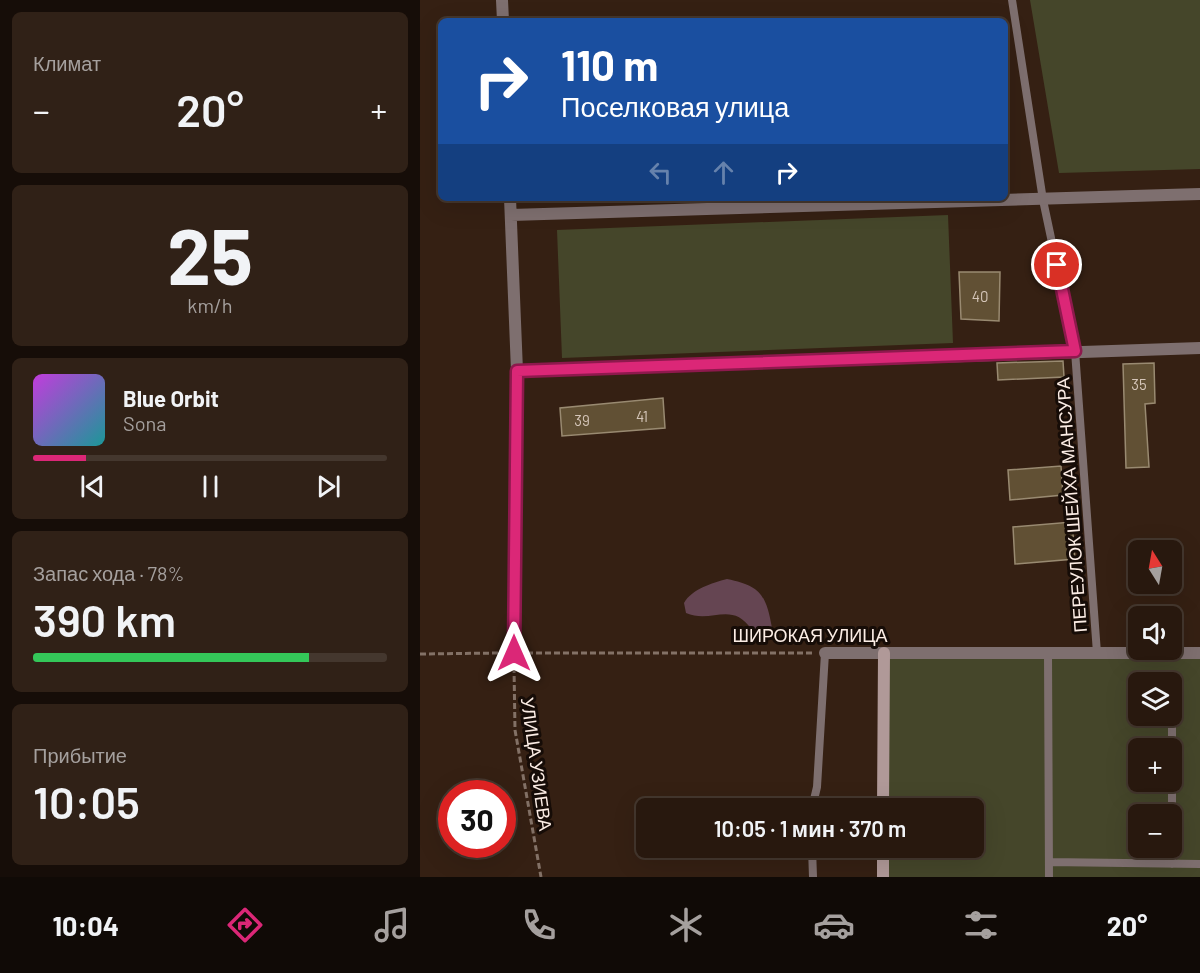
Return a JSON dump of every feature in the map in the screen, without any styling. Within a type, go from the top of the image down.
[{"type":"street","points":[[502,0],[503,18]]},
{"type":"street","points":[[1008,201],[1200,194]]},
{"type":"street","points":[[510,201],[517,371],[514,653]]},
{"type":"street","points":[[511,215],[1008,201]]},
{"type":"street","points":[[517,371],[1200,348]]},
{"type":"street","name":"ШИРОКАЯ УЛИЦА","points":[[825,653],[1200,652]]},
{"type":"street","points":[[883,798],[884,653]]},
{"type":"street","points":[[883,858],[883,877]]},
{"type":"lane","name":"ПЕРЕУЛОК ШЕЙХА МАНСУРА","points":[[1012,0],[1043,200],[1075,351],[1097,653]]},
{"type":"lane","points":[[815,798],[818,787],[825,653]]},
{"type":"lane","points":[[1048,653],[1049,877]]},
{"type":"lane","points":[[1172,726],[1172,864]]},
{"type":"lane","points":[[812,858],[813,877]]},
{"type":"lane","points":[[1048,862],[1200,864]]},
{"type":"path","name":"УЛИЦА УЗИЕВА","points":[[514,653],[515,730],[541,877]]},
{"type":"path","name":"ШИРОКАЯ УЛИЦА","points":[[420,654],[825,653]]},
{"type":"green space","points":[[1030,0],[1200,0],[1200,169],[1059,173]]},
{"type":"green space","points":[[948,215],[953,343],[562,358],[557,230]]},
{"type":"green space","points":[[884,653],[1128,653],[1128,660],[1182,660],[1182,653],[1200,653],[1200,877],[883,877],[883,858],[984,858],[984,798],[883,798]]},
{"type":"shaded area","points":[[727,579],[748,585],[760,594],[767,607],[772,628],[764,633],[752,630],[737,616],[729,614],[695,616],[686,613],[684,603],[692,594]]},
{"type":"building","points":[[959,272],[1000,272],[999,321],[961,319]]},
{"type":"building","points":[[1063,361],[1064,377],[998,380],[997,363]]},
{"type":"building","points":[[1154,363],[1155,403],[1145,404],[1149,467],[1126,468],[1123,364]]},
{"type":"building","points":[[663,398],[665,428],[562,436],[560,408]]},
{"type":"building","points":[[1061,466],[1063,495],[1010,500],[1008,470]]},
{"type":"building","points":[[1072,522],[1075,559],[1015,564],[1013,527]]},
{"type":"route","points":[[514,653],[517,371],[1075,351],[1057,265]]}]
